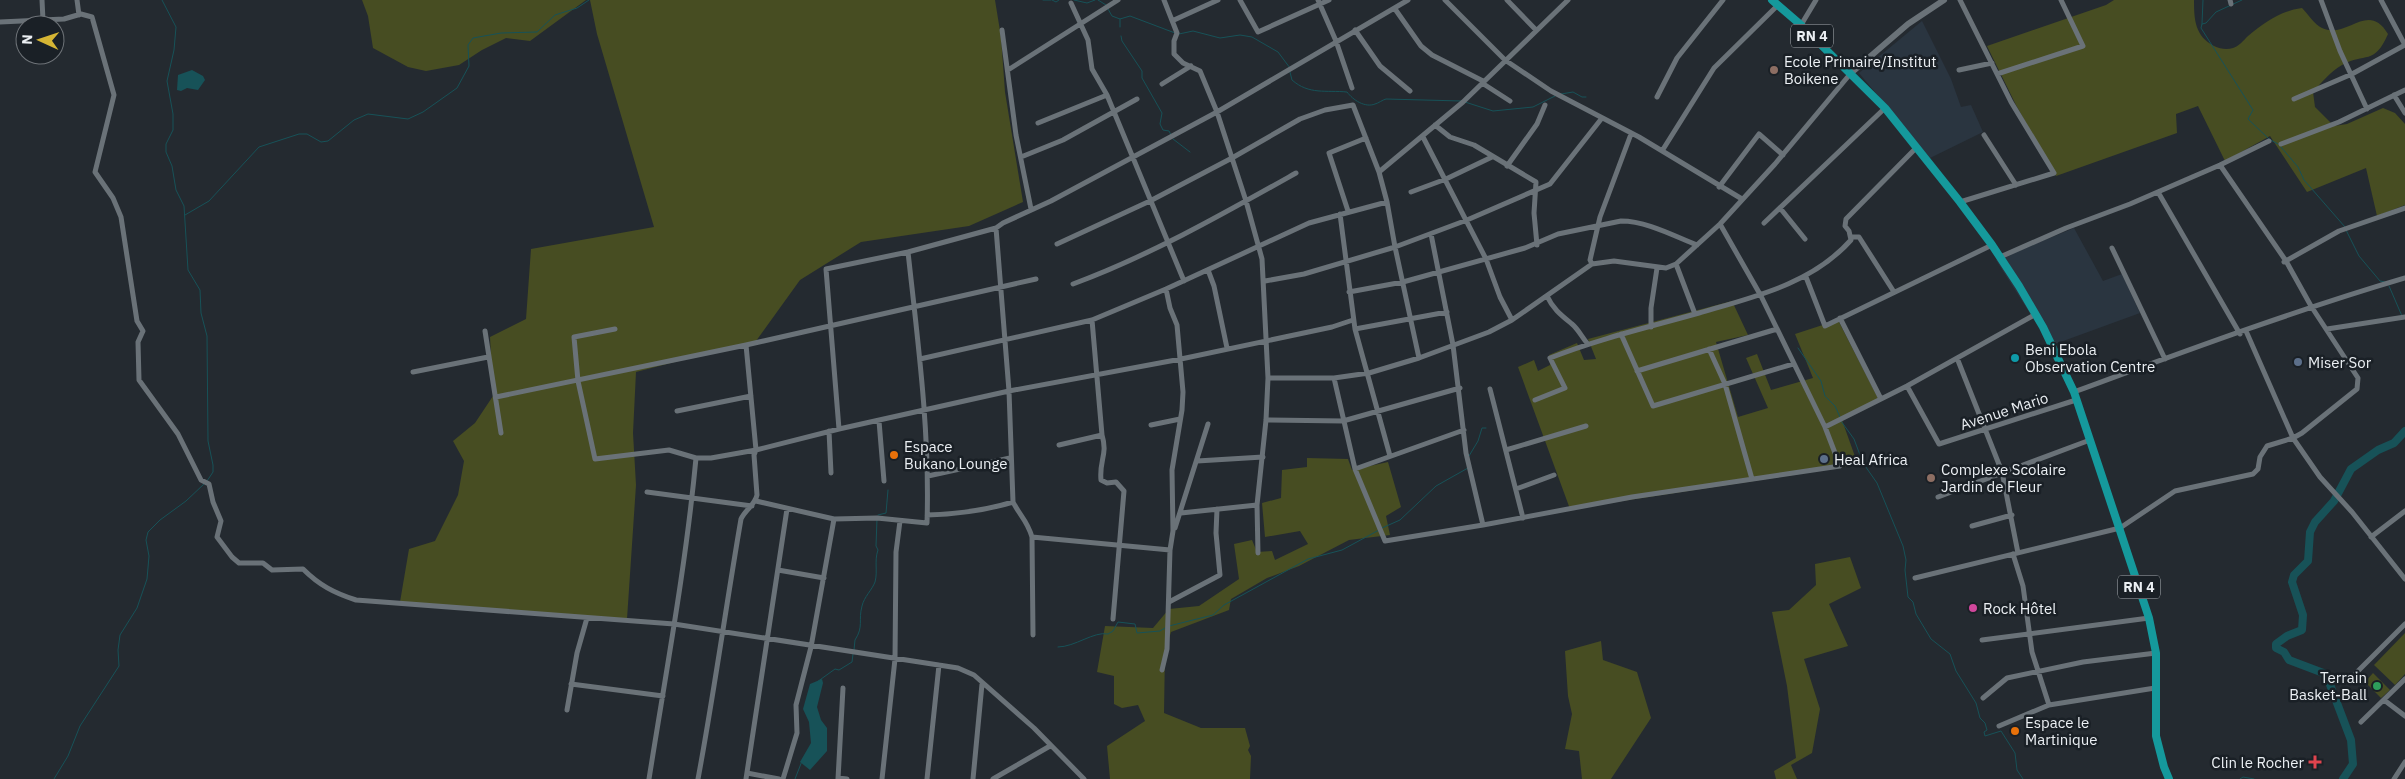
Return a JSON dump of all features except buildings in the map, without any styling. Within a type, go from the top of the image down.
[{"type":"highway","name":"RN 4","points":[[1775,3],[1801,25],[1885,108],[1992,245],[2036,314],[2075,396],[2149,618],[2156,653],[2156,736],[2169,779]]},
{"type":"street","points":[[42,0],[43,15]]},
{"type":"street","points":[[77,0],[78,14]]},
{"type":"street","points":[[1008,70],[1118,0]]},
{"type":"street","points":[[1164,0],[1174,20],[1177,34],[1174,41],[1174,54],[1183,64],[1200,71],[1217,112],[1246,201],[1265,281],[1268,378],[1266,420],[1257,505],[1258,553]]},
{"type":"street","points":[[1174,20],[1218,0]]},
{"type":"street","points":[[1240,0],[1258,32],[1319,2],[1329,0]]},
{"type":"street","points":[[839,429],[826,269],[908,252],[996,228],[1172,137],[1408,0]]},
{"type":"street","points":[[1444,0],[1505,60],[1550,91],[1631,134],[1742,199]]},
{"type":"street","points":[[1507,0],[1536,30]]},
{"type":"street","points":[[1379,172],[1423,138],[1463,102],[1567,0]]},
{"type":"street","points":[[1657,97],[1676,58],[1723,0]]},
{"type":"street","points":[[1801,25],[1816,0]]},
{"type":"street","points":[[1268,378],[1334,378],[1369,373],[1420,358],[1512,320],[1592,264],[1614,261],[1666,268],[1676,264],[1720,224],[1783,155],[1851,73],[1908,24],[1944,0]]},
{"type":"street","points":[[1960,0],[2011,102],[2054,173],[1960,202]]},
{"type":"street","points":[[1997,74],[2083,46],[2061,0]]},
{"type":"street","points":[[2321,0],[2340,51],[2367,108]]},
{"type":"street","points":[[2294,99],[2352,74],[2405,45],[2403,36],[2381,0]]},
{"type":"street","points":[[1319,2],[1336,41],[1352,88]]},
{"type":"street","points":[[1071,3],[1088,40],[1092,69],[1114,112],[1184,281]]},
{"type":"street","points":[[1662,152],[1714,68],[1775,3]]},
{"type":"street","points":[[1395,9],[1421,46],[1432,55],[1483,82],[1510,101]]},
{"type":"street","points":[[65,19],[78,14],[92,17],[114,95],[95,172],[113,198],[121,217],[137,321],[143,331],[138,342],[139,380],[178,434],[201,480],[209,484],[213,502],[221,521],[217,537],[232,557],[240,562],[263,563],[272,570],[303,569],[317,583],[336,594],[356,600],[674,624],[958,668],[974,675],[1034,728],[1084,779]]},
{"type":"street","points":[[0,22],[15,21]]},
{"type":"street","points":[[1002,30],[1021,157],[1032,209]]},
{"type":"street","points":[[1355,30],[1380,66],[1410,91]]},
{"type":"street","points":[[1959,70],[1992,63]]},
{"type":"street","points":[[1162,84],[1191,66]]},
{"type":"street","points":[[2281,144],[2339,122],[2405,90]]},
{"type":"street","points":[[1038,123],[1107,96]]},
{"type":"street","points":[[2394,96],[2405,113]]},
{"type":"street","points":[[1021,157],[1063,140],[1137,99]]},
{"type":"street","points":[[1506,166],[1537,124],[1544,104]]},
{"type":"street","points":[[1057,244],[1150,201],[1232,158],[1300,119],[1325,110],[1353,105],[1379,172],[1387,202],[1410,318],[1420,358]]},
{"type":"street","points":[[1764,223],[1885,108]]},
{"type":"street","points":[[1265,281],[1304,274],[1395,247],[1467,220],[1550,184],[1602,118]]},
{"type":"street","points":[[1435,126],[1450,137],[1474,145],[1506,166],[1536,182],[1534,213],[1537,245]]},
{"type":"street","points":[[1592,264],[1590,260],[1597,227],[1631,134]]},
{"type":"street","points":[[1719,187],[1759,134],[1783,155]]},
{"type":"street","points":[[1984,135],[2016,185]]},
{"type":"street","points":[[1348,211],[1329,153],[1366,138]]},
{"type":"street","points":[[1423,138],[1467,220],[1486,259],[1500,297],[1512,320]]},
{"type":"street","points":[[2000,257],[2066,228],[2158,192],[2220,165],[2268,141]]},
{"type":"street","points":[[1851,237],[1844,226],[1846,219],[1917,147]]},
{"type":"street","points":[[1411,192],[1446,179],[1492,157]]},
{"type":"street","points":[[1915,578],[2120,528],[2175,491],[2253,474],[2258,470],[2260,457],[2267,446],[2292,438],[2357,389],[2359,384],[2358,378],[2285,262],[2220,165]]},
{"type":"street","points":[[1073,284],[1111,270],[1168,243],[1296,173]]},
{"type":"street","points":[[2158,192],[2240,334]]},
{"type":"street","points":[[920,359],[1092,320],[1184,281],[1309,223],[1387,202]]},
{"type":"street","points":[[1780,208],[1805,239]]},
{"type":"street","points":[[2285,262],[2339,231],[2405,208]]},
{"type":"street","points":[[1340,214],[1355,328],[1369,373],[1390,456]]},
{"type":"street","points":[[1349,292],[1403,282],[1537,245],[1558,234],[1605,224],[1630,221],[1654,227],[1697,245]]},
{"type":"street","points":[[1334,378],[1355,469],[1385,541],[1523,518],[1632,497],[1840,466],[1825,427],[1761,296],[1720,224]]},
{"type":"street","points":[[996,228],[1009,391],[1013,502],[1018,512],[1027,521],[1032,537],[1033,635]]},
{"type":"street","points":[[1431,234],[1453,344],[1460,388],[1466,453],[1483,525]]},
{"type":"street","points":[[1535,400],[1565,388],[1550,358],[1587,343],[1761,296],[1806,277],[1840,253],[1851,240],[1851,237]]},
{"type":"street","points":[[1851,237],[1859,237],[1894,292]]},
{"type":"street","points":[[1806,277],[1825,326],[1992,245]]},
{"type":"street","points":[[2112,248],[2165,359]]},
{"type":"street","points":[[756,501],[834,519],[878,518],[927,523],[928,476],[925,411],[908,252]]},
{"type":"street","points":[[1676,264],[1695,314]]},
{"type":"street","points":[[1651,326],[1651,308],[1656,268]]},
{"type":"street","points":[[1208,270],[1214,286],[1227,348]]},
{"type":"street","name":"Avenue Mario","points":[[1906,386],[1939,444],[1985,431],[2165,359],[2240,334],[2311,306],[2405,278]]},
{"type":"street","points":[[496,397],[746,345],[831,324],[1036,279]]},
{"type":"street","points":[[1166,289],[1170,308],[1178,325],[1181,359],[1182,392],[1180,419],[1172,470],[1174,531]]},
{"type":"street","points":[[1547,296],[1555,310],[1572,324],[1587,343]]},
{"type":"street","points":[[1355,328],[1447,312]]},
{"type":"street","points":[[1825,427],[1906,386],[2036,314]]},
{"type":"street","points":[[2327,330],[2405,317]]},
{"type":"street","points":[[1840,318],[1881,399]]},
{"type":"street","points":[[1092,320],[1102,435],[1106,448],[1100,468],[1102,480],[1107,483],[1116,482],[1124,491],[1113,619]]},
{"type":"street","points":[[615,329],[574,337],[578,381],[596,459],[669,450],[696,458],[712,458],[756,450],[829,431],[1009,391],[1181,359],[1332,327],[1354,320]]},
{"type":"street","points":[[1637,370],[1777,329]]},
{"type":"street","points":[[485,331],[501,433]]},
{"type":"street","points":[[2246,331],[2292,438],[2320,477],[2338,496],[2405,579]]},
{"type":"street","points":[[1621,334],[1653,406],[1793,364]]},
{"type":"street","points":[[698,779],[741,519],[745,511],[756,501],[754,455],[756,450],[746,345]]},
{"type":"street","points":[[1709,349],[1725,384],[1752,479]]},
{"type":"street","points":[[413,372],[488,357]]},
{"type":"street","points":[[1957,358],[2002,472],[2012,515],[2016,554],[2023,586],[2029,633],[2037,672],[2049,705]]},
{"type":"street","points":[[1266,420],[1343,421],[1460,388]]},
{"type":"street","points":[[1490,389],[1523,518]]},
{"type":"street","points":[[677,411],[751,396]]},
{"type":"street","points":[[1151,425],[1180,419]]},
{"type":"street","points":[[879,421],[884,481]]},
{"type":"street","points":[[1162,670],[1167,649],[1170,550],[1174,531],[1208,424]]},
{"type":"street","points":[[1506,450],[1586,426]]},
{"type":"street","points":[[1355,469],[1464,430]]},
{"type":"street","points":[[829,431],[831,473]]},
{"type":"street","points":[[1059,445],[1102,435]]},
{"type":"street","points":[[1938,497],[2090,440]]},
{"type":"street","points":[[1197,461],[1262,457]]},
{"type":"street","points":[[649,779],[674,624],[696,458]]},
{"type":"street","points":[[928,476],[1010,458]]},
{"type":"street","points":[[1516,489],[1554,476]]},
{"type":"street","points":[[647,492],[752,506]]},
{"type":"street","points":[[927,515],[962,514],[987,510],[1013,502]]},
{"type":"street","points":[[1181,513],[1257,505]]},
{"type":"street","points":[[746,779],[787,509]]},
{"type":"street","points":[[1169,602],[1220,574],[1216,509]]},
{"type":"street","points":[[2371,537],[2405,511]]},
{"type":"street","points":[[1972,526],[2012,515]]},
{"type":"street","points":[[747,773],[781,779],[797,733],[796,705],[811,646],[834,519]]},
{"type":"street","points":[[882,779],[895,659],[896,552],[900,521]]},
{"type":"street","points":[[1032,537],[1170,550]]},
{"type":"street","points":[[778,570],[824,578]]},
{"type":"street","points":[[567,710],[576,652],[586,618]]},
{"type":"street","points":[[1982,640],[2149,618]]},
{"type":"street","points":[[2355,674],[2405,624]]},
{"type":"street","points":[[1983,698],[2007,678],[2083,662],[2156,653]]},
{"type":"street","points":[[926,779],[939,665]]},
{"type":"street","points":[[2361,722],[2405,679]]},
{"type":"street","points":[[571,684],[663,696]]},
{"type":"street","points":[[973,779],[982,684]]},
{"type":"street","points":[[843,688],[838,779],[847,779]]},
{"type":"street","points":[[2000,726],[2049,705],[2155,688]]},
{"type":"street","points":[[2384,700],[2405,716]]},
{"type":"street","points":[[992,779],[1050,746]]},
{"type":"street","points":[[2394,779],[2405,762]]},
{"type":"shaded area","points":[[1922,21],[1951,79],[1961,107],[1971,105],[1983,132],[1930,158],[1859,73]]},
{"type":"shaded area","points":[[2074,228],[2103,281],[2122,274],[2140,313],[2055,344],[2044,320],[2031,315],[1996,260]]},
{"type":"green space","points":[[362,0],[586,0],[530,41],[506,38],[482,50],[459,65],[426,71],[408,67],[373,48],[368,16]]},
{"type":"green space","points":[[590,0],[995,0],[1001,37],[1005,92],[1023,202],[969,226],[861,242],[800,280],[756,341],[636,372],[633,433],[636,485],[627,619],[400,602],[409,549],[435,541],[458,495],[464,461],[453,441],[475,423],[493,396],[490,337],[526,319],[531,249],[654,227],[597,34]]},
{"type":"green space","points":[[2114,0],[2194,0],[2195,21],[2199,32],[2208,42],[2224,49],[2231,49],[2237,46],[2273,18],[2294,9],[2302,8],[2319,27],[2331,30],[2340,29],[2365,20],[2373,20],[2380,24],[2388,34],[2378,51],[2368,57],[2350,61],[2330,74],[2313,92],[2315,107],[2334,126],[2347,124],[2383,108],[2395,113],[2405,124],[2405,205],[2377,216],[2366,168],[2307,192],[2270,136],[2225,161],[2198,106],[2176,114],[2177,133],[2056,176],[2016,105],[1987,46],[2106,5]]},
{"type":"green space","points":[[1732,301],[1748,335],[1716,342],[1738,417],[1768,408],[1746,358],[1757,354],[1771,390],[1813,378],[1795,334],[1838,320],[1879,400],[1842,420],[1858,465],[1570,509],[1518,367],[1534,360],[1538,371],[1550,365],[1549,355],[1577,343],[1584,360],[1596,359],[1588,339]]},
{"type":"green space","points":[[1307,458],[1348,459],[1352,470],[1388,462],[1401,507],[1386,516],[1390,535],[1349,540],[1299,566],[1267,578],[1231,599],[1229,610],[1171,632],[1165,651],[1164,713],[1201,728],[1245,728],[1250,746],[1248,750],[1251,756],[1250,779],[1110,779],[1107,746],[1145,721],[1138,705],[1122,708],[1114,704],[1114,676],[1097,672],[1105,626],[1153,628],[1169,609],[1199,606],[1239,579],[1234,544],[1252,540],[1257,552],[1272,551],[1275,560],[1308,544],[1300,531],[1265,537],[1262,503],[1281,498],[1282,470],[1307,467]]},
{"type":"green space","points":[[1850,557],[1861,588],[1829,604],[1848,646],[1804,659],[1820,709],[1812,753],[1791,765],[1797,779],[1776,779],[1774,771],[1796,758],[1787,686],[1772,612],[1789,610],[1816,585],[1815,564]]},
{"type":"green space","points":[[2405,633],[2405,674],[2395,685],[2374,665]]},
{"type":"green space","points":[[1601,641],[1603,660],[1637,672],[1651,718],[1611,779],[1582,779],[1579,751],[1565,749],[1572,714],[1568,696],[1565,651]]},
{"type":"green space","name":"Terrain Basket-Ball","points":[[2373,673],[2390,690],[2381,698],[2365,682]]},
{"type":"water","points":[[192,70],[203,76],[205,80],[198,90],[187,88],[181,91],[177,90],[178,75]]},
{"type":"water","points":[[822,679],[823,683],[817,707],[821,720],[827,728],[827,751],[810,770],[800,762],[811,743],[809,722],[803,709],[810,684]]},
{"type":"waterway","points":[[162,0],[176,27],[174,50],[167,81],[173,114],[173,130],[166,144],[166,152],[172,166],[176,190],[184,206],[188,270],[200,290],[201,313],[207,336],[208,441],[213,465],[213,472],[207,481]]},
{"type":"waterway","points":[[185,215],[209,201],[259,147],[299,134],[307,134],[321,142],[328,141],[354,120],[368,114],[408,119],[423,112],[457,88],[469,66],[468,45],[473,38],[501,33],[537,32],[555,15],[577,8],[589,0]]},
{"type":"waterway","points":[[1043,0],[1051,0]]},
{"type":"waterway","points":[[1052,0],[1056,2],[1059,0]]},
{"type":"waterway","points":[[1074,0],[1087,3],[1095,0]]},
{"type":"waterway","points":[[1098,0],[1106,5]]},
{"type":"waterway","points":[[2202,24],[2203,0]]},
{"type":"waterway","points":[[2242,0],[2216,12],[2206,23],[2202,24],[2201,28],[2253,110],[2248,119],[2269,139],[2278,144]]},
{"type":"waterway","points":[[1108,9],[1112,16],[1120,19],[1130,16],[1175,33]]},
{"type":"waterway","points":[[1120,19],[1120,27]]},
{"type":"waterway","points":[[1179,34],[1193,31],[1220,38],[1240,35],[1252,37],[1278,52],[1290,68]]},
{"type":"waterway","points":[[1121,36],[1122,41],[1142,71],[1142,78],[1162,113],[1160,124],[1163,130],[1169,131],[1171,135]]},
{"type":"waterway","points":[[1290,72],[1292,80],[1298,85],[1311,90],[1347,92],[1352,98],[1367,105],[1376,104],[1386,99],[1461,101]]},
{"type":"waterway","points":[[1561,94],[1573,92],[1586,97]]},
{"type":"waterway","points":[[1465,102],[1493,111],[1533,107],[1555,96]]},
{"type":"waterway","points":[[1173,139],[1190,152]]},
{"type":"waterway","points":[[2281,147],[2298,167],[2304,180],[2345,227]]},
{"type":"waterway","points":[[2346,230],[2359,256],[2380,281],[2385,282]]},
{"type":"waterway","points":[[2389,286],[2402,316]]},
{"type":"waterway","points":[[1798,348],[1821,381],[1825,396],[1835,406],[1840,417]]},
{"type":"waterway","points":[[1841,421],[1854,439],[1863,463],[1877,483],[1903,546],[1906,560],[1905,570],[1908,597],[1913,602],[1916,614],[1931,639],[1950,654],[1956,671],[1976,703],[1980,718],[1985,723],[1987,730],[1984,732],[1985,736],[2001,731],[2015,753],[2017,770],[2023,779]]},
{"type":"waterway","points":[[1469,456],[1478,441],[1482,428],[1486,428]]},
{"type":"waterway","points":[[2343,779],[2353,764],[2351,740],[2326,674],[2289,660],[2284,652],[2276,648],[2276,644],[2287,636],[2302,630],[2303,615],[2292,582],[2294,575],[2308,561],[2310,532],[2315,522],[2334,501],[2351,469],[2378,450],[2394,443],[2405,431]]},
{"type":"waterway","points":[[1382,528],[1400,520],[1436,486],[1468,468]]},
{"type":"waterway","points":[[54,779],[68,756],[80,726],[119,666],[118,650],[120,635],[137,608],[147,579],[149,556],[146,540],[148,532],[204,484]]},
{"type":"waterway","points":[[878,515],[886,513],[888,490]]},
{"type":"waterway","points":[[854,650],[855,640],[860,627],[862,606],[876,578],[878,550],[876,546],[877,519]]},
{"type":"waterway","points":[[1169,626],[1213,615],[1224,605],[1308,559],[1342,550],[1379,530]]},
{"type":"waterway","points":[[1058,647],[1071,645],[1097,635],[1108,634],[1113,631],[1118,622],[1135,624],[1137,633],[1160,631],[1165,628]]},
{"type":"waterway","points":[[817,682],[835,669],[839,670],[852,662],[853,654]]},
{"type":"waterway","points":[[795,779],[802,761]]},
{"type":"waterway","points":[[2240,779],[2243,777],[2254,779]]},
{"type":"place","name":"Ecole Primaire/Institut Boikene","points":[[1774,70]]},
{"type":"place","name":"Beni Ebola Observation Centre","points":[[2015,358]]},
{"type":"place","name":"Miser Sor","points":[[2298,362]]},
{"type":"place","name":"Espace Bukano Lounge","points":[[894,455]]},
{"type":"place","name":"Heal Africa","points":[[1824,459]]},
{"type":"place","name":"Complexe Scolaire Jardin de Fleur","points":[[1931,478]]},
{"type":"place","name":"Rock Hôtel","points":[[1973,608]]},
{"type":"place","name":"Terrain Basket-Ball","points":[[2377,686]]},
{"type":"place","name":"Espace le Martinique","points":[[2015,731]]},
{"type":"place","name":"Clin le Rocher","points":[[2315,762]]}]
